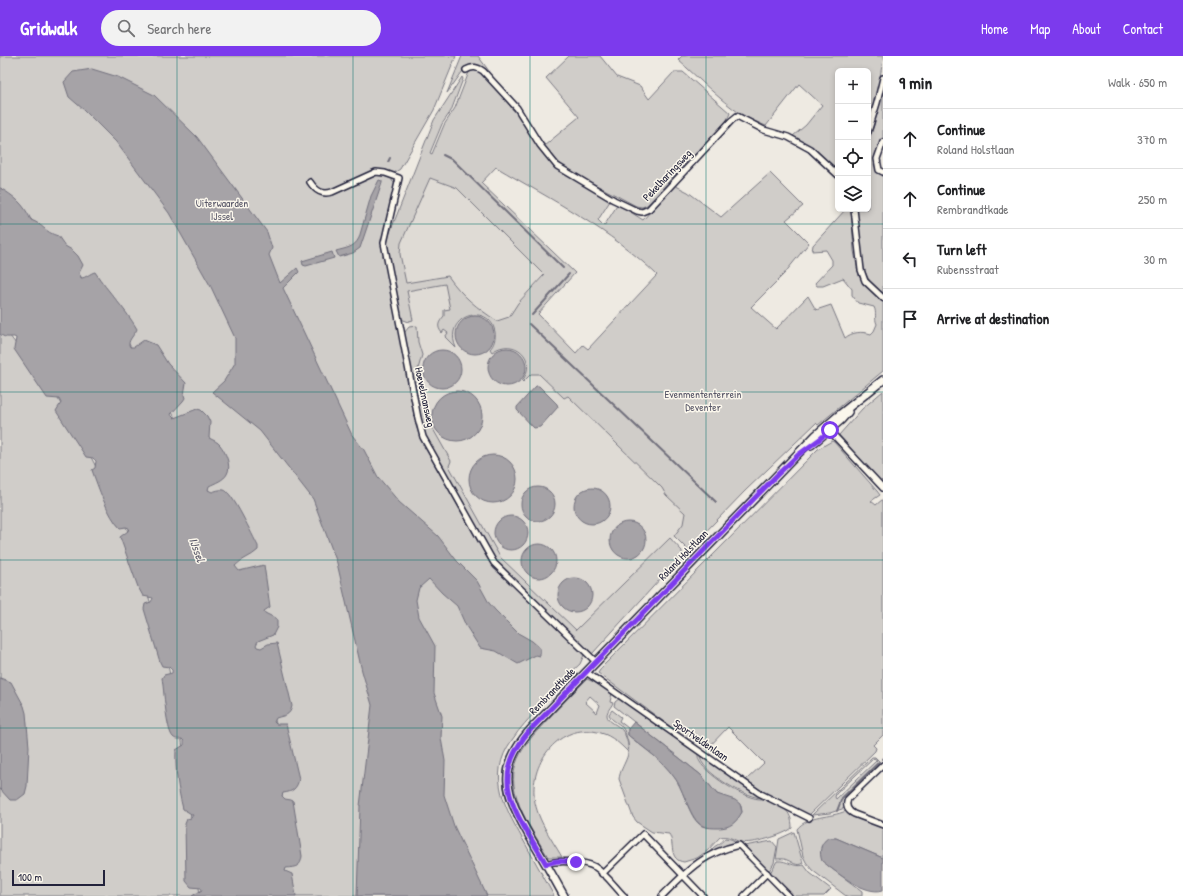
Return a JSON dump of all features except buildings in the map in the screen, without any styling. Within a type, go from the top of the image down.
[{"type":"street","name":"Pekelharingsweg","points":[[466,70],[473,67],[483,71],[517,108],[540,145],[557,166],[614,200],[637,211],[642,212],[648,209],[730,121],[737,116],[764,130],[788,137],[810,150],[835,172]]},
{"type":"street","points":[[871,122],[883,78]]},
{"type":"street","points":[[883,142],[877,159],[879,170],[883,172]]},
{"type":"street","name":"Hoevelmansweg","points":[[310,182],[317,190],[327,193],[376,172],[385,173],[399,178],[386,232],[385,248],[423,437],[494,563],[596,662]]},
{"type":"street","points":[[854,212],[861,270],[865,281],[883,298]]},
{"type":"street","name":"Roland Holstlaan","points":[[586,672],[743,509],[853,404],[883,380]]},
{"type":"street","points":[[828,429],[883,488]]},
{"type":"street","name":"Sportveldenlaan","points":[[586,672],[759,793],[809,818]]},
{"type":"street","name":"Rembrandtkade","points":[[564,896],[512,803],[508,787],[509,766],[514,750],[525,736],[586,672]]},
{"type":"street","points":[[883,765],[848,799],[847,806],[850,812],[883,825]]},
{"type":"street","points":[[602,874],[643,834],[703,896]]},
{"type":"street","points":[[662,896],[692,867],[710,855],[739,845],[789,896]]},
{"type":"street","points":[[546,864],[557,861],[576,862],[594,866],[624,896]]},
{"type":"street","points":[[744,896],[767,873]]},
{"type":"shaded area","points":[[418,173],[457,188],[544,275],[518,303],[697,515],[580,635],[500,557],[424,421],[409,321],[389,246]]},
{"type":"green space","name":"Uiterwaarden IJssel","points":[[0,56],[456,56],[434,110],[400,169],[394,173],[392,181],[396,184],[385,231],[383,248],[416,426],[421,440],[494,569],[519,589],[584,655],[580,664],[567,676],[569,679],[532,716],[512,740],[504,754],[500,767],[500,781],[506,807],[554,896],[286,896],[282,797],[276,724],[255,644],[208,490],[173,414],[129,344],[79,274],[32,220],[0,187]]},
{"type":"green space","points":[[462,56],[478,56],[489,71],[477,66],[465,68],[447,93]]},
{"type":"green space","points":[[569,56],[600,56],[617,77],[640,86],[649,99],[674,72],[683,72],[730,113],[727,120],[717,133],[682,167],[647,205],[642,207],[636,206],[582,178],[561,165],[544,146],[579,117],[546,78]]},
{"type":"green space","points":[[682,56],[883,56],[878,90],[871,117],[871,68],[835,68],[835,168],[811,148],[793,136],[806,125],[822,105],[799,84],[766,126],[744,116],[724,102],[678,60]]},
{"type":"green space","name":"Evenmententerrein Deventer","points":[[472,70],[479,70],[501,93],[513,110],[521,115],[531,137],[549,161],[557,168],[610,201],[598,220],[604,226],[618,204],[643,220],[674,185],[688,192],[721,217],[770,173],[803,206],[786,220],[809,243],[784,274],[751,307],[776,329],[808,296],[816,310],[831,305],[845,338],[854,333],[861,332],[871,334],[874,331],[877,324],[874,307],[858,303],[852,295],[852,289],[843,278],[823,286],[817,286],[815,283],[832,265],[832,260],[826,250],[812,251],[813,245],[843,212],[851,212],[854,251],[859,276],[866,286],[883,303],[883,371],[818,425],[816,423],[745,491],[688,550],[674,536],[683,524],[685,513],[666,495],[662,488],[568,396],[564,398],[539,374],[531,374],[523,382],[522,381],[528,365],[522,352],[516,348],[508,347],[500,348],[492,352],[490,349],[494,343],[495,332],[491,323],[485,317],[477,315],[468,316],[461,320],[455,327],[453,336],[456,348],[445,337],[448,333],[444,330],[442,333],[439,326],[444,316],[444,310],[450,309],[445,284],[407,291],[413,320],[409,322],[401,319],[387,240],[434,120],[462,77],[463,79],[451,111],[442,124],[430,153],[432,154],[444,125],[455,108],[469,72]],"holes":[[[496,167],[601,230],[657,275],[588,349],[583,345],[576,353],[538,314],[575,273],[481,183]],[[430,178],[457,188],[544,275],[518,303],[509,317],[497,321],[464,296],[448,276],[406,283],[400,254],[401,243]]]},
{"type":"green space","points":[[883,84],[883,139],[874,165],[883,175],[883,296],[870,282],[863,266],[856,212],[871,212],[871,133]]},
{"type":"green space","points":[[0,323],[58,399],[92,459],[127,529],[149,598],[169,670],[182,741],[200,896],[0,896]]},
{"type":"green space","points":[[417,326],[418,342],[422,355],[418,369],[423,394],[427,403],[426,411],[433,429],[451,461],[449,466],[500,557],[576,630],[670,538],[682,551],[682,555],[592,654],[498,565],[426,438],[422,425],[404,333],[409,327]]},
{"type":"green space","points":[[883,391],[883,485],[839,435],[862,409]]},
{"type":"green space","points":[[832,441],[880,495],[871,501],[876,505],[883,499],[883,735],[873,745],[876,748],[875,751],[809,815],[769,796],[746,780],[764,763],[728,727],[707,749],[697,740],[694,744],[598,673],[602,667],[818,449]]},
{"type":"green space","points":[[578,675],[573,683],[527,728],[566,686]]},
{"type":"green space","points":[[587,679],[612,693],[610,702],[613,703],[607,715],[609,720],[620,728],[626,737],[628,752],[609,736],[587,731],[574,732],[563,738],[552,746],[544,756],[538,768],[535,781],[535,803],[544,827],[562,857],[548,857],[523,813],[517,798],[514,785],[516,764],[520,754],[533,736]],"holes":[[[590,696],[600,705],[597,713],[585,702]]]},
{"type":"green space","points":[[620,698],[698,753],[699,760],[704,768],[730,788],[751,797],[759,799],[766,798],[785,809],[790,816],[792,828],[775,836],[746,843],[728,837],[720,837],[707,851],[697,858],[684,862],[679,861],[674,855],[669,834],[652,832],[637,822],[633,817],[619,779],[629,750],[626,734],[623,728],[610,716],[609,714],[612,710],[621,717],[619,721],[628,728],[628,735],[661,762],[672,774],[680,786],[694,818],[702,826],[715,827],[737,819],[742,812],[741,806],[717,794],[701,775],[614,706],[615,702]]},
{"type":"green space","points":[[524,732],[511,753],[506,766],[505,781],[507,801],[504,786],[506,760]]},
{"type":"green space","points":[[700,755],[764,798],[747,794],[715,776],[702,762]]},
{"type":"green space","points":[[872,757],[875,757],[881,763],[848,795],[844,801],[845,808],[830,813],[812,815]],"holes":[[[874,758],[877,760],[836,799],[836,794]]]},
{"type":"green space","points":[[509,807],[511,807],[561,896],[559,896]]},
{"type":"green space","points":[[846,811],[854,817],[883,828],[883,858],[836,838],[827,840],[821,847],[828,866],[862,891],[862,896],[846,896],[812,870],[803,856],[797,829],[807,821]]},
{"type":"green space","points":[[794,832],[803,863],[795,864],[785,859],[776,859],[779,839]]},
{"type":"green space","points":[[725,838],[731,839],[738,843],[727,845],[710,852],[713,848]]},
{"type":"green space","points":[[772,841],[777,847],[774,863],[769,871],[744,846]]},
{"type":"green space","points":[[777,861],[797,866],[804,865],[810,873],[831,889],[824,896],[793,896],[770,873]]},
{"type":"water","points":[[92,69],[118,77],[154,95],[197,137],[267,232],[272,248],[269,255],[280,283],[297,268],[299,272],[283,288],[352,435],[364,450],[378,477],[399,502],[438,536],[457,561],[477,581],[489,603],[495,610],[518,633],[532,641],[540,648],[540,656],[536,655],[518,664],[496,651],[480,648],[466,626],[457,606],[429,579],[419,588],[416,600],[419,617],[435,646],[434,693],[442,716],[441,738],[445,761],[444,795],[454,826],[487,896],[357,896],[360,806],[372,705],[362,671],[337,563],[313,499],[260,431],[212,392],[224,381],[235,363],[235,338],[211,287],[169,213],[116,142],[69,97],[64,82],[73,72]]},
{"type":"water","points":[[379,180],[382,181],[382,183],[360,248],[353,253],[339,257],[336,251],[352,246],[359,238],[371,196]]},
{"type":"water","name":"IJssel","points":[[0,188],[18,201],[25,209],[31,220],[58,236],[65,246],[78,256],[83,265],[79,273],[81,278],[95,272],[137,329],[129,342],[130,347],[134,347],[144,340],[156,345],[168,364],[186,383],[185,398],[171,414],[172,416],[174,418],[197,409],[201,410],[210,422],[209,438],[219,444],[226,455],[229,467],[226,476],[222,480],[209,486],[208,490],[212,492],[224,490],[228,492],[258,546],[258,550],[235,566],[239,571],[264,565],[270,607],[264,611],[277,619],[277,627],[273,635],[258,641],[256,645],[257,647],[261,648],[268,644],[277,643],[292,706],[290,712],[284,716],[276,718],[274,722],[276,724],[286,724],[299,779],[294,789],[283,793],[282,796],[285,799],[293,801],[302,856],[297,866],[286,868],[285,871],[292,874],[296,896],[192,896],[202,890],[201,888],[191,887],[186,881],[185,824],[187,819],[191,818],[193,815],[183,809],[177,780],[176,765],[176,750],[184,745],[184,741],[173,737],[169,726],[162,678],[164,675],[172,673],[172,670],[169,667],[162,666],[160,662],[144,609],[145,604],[151,602],[153,598],[143,596],[138,587],[120,537],[128,531],[129,528],[120,528],[107,509],[92,470],[95,468],[96,461],[93,458],[86,457],[56,411],[61,403],[59,399],[47,398],[14,349],[16,338],[5,337],[0,334]]},
{"type":"water","points":[[332,252],[334,258],[306,266],[303,265],[302,261]]},
{"type":"water","points":[[471,316],[479,316],[489,321],[493,328],[493,342],[489,349],[479,354],[471,354],[461,349],[459,346],[456,339],[456,331],[461,321],[464,319]]},
{"type":"water","points":[[503,348],[511,348],[521,353],[525,360],[525,374],[521,381],[511,386],[503,386],[493,381],[491,378],[488,371],[488,363],[493,353],[496,351]]},
{"type":"water","points":[[438,350],[446,350],[456,355],[460,362],[460,376],[456,383],[446,388],[438,388],[428,383],[426,380],[423,373],[423,365],[428,355],[431,353]]},
{"type":"water","points":[[536,386],[539,386],[557,404],[558,407],[540,427],[534,428],[517,410],[517,407]]},
{"type":"water","points":[[457,391],[471,395],[478,402],[482,416],[478,430],[471,437],[457,441],[443,437],[436,430],[432,416],[436,402],[443,395]]},
{"type":"water","points":[[488,455],[498,455],[507,459],[513,465],[516,470],[516,488],[507,499],[498,503],[488,503],[479,499],[473,493],[469,484],[469,474],[473,465],[479,459]]},
{"type":"water","points":[[535,487],[541,487],[550,492],[554,498],[554,510],[550,516],[541,521],[535,521],[526,516],[521,507],[521,501],[526,492]]},
{"type":"water","points":[[596,488],[605,493],[609,499],[609,513],[605,519],[596,524],[588,524],[579,519],[575,513],[574,502],[579,493],[585,489]]},
{"type":"water","points":[[508,516],[514,516],[523,521],[527,527],[527,539],[523,545],[514,550],[508,550],[499,545],[494,536],[494,530],[499,521]]},
{"type":"water","points":[[632,522],[641,527],[645,533],[645,547],[641,553],[632,558],[624,558],[615,553],[611,547],[610,536],[615,527],[621,523]]},
{"type":"water","points":[[536,544],[542,544],[551,549],[555,555],[555,567],[551,573],[542,578],[536,578],[527,573],[522,564],[522,558],[527,549]]},
{"type":"water","points":[[572,578],[578,578],[587,583],[591,589],[591,601],[587,607],[578,612],[572,612],[563,607],[558,598],[558,592],[563,583]]},
{"type":"water","points":[[0,678],[11,682],[24,706],[26,713],[29,747],[27,786],[25,794],[17,800],[10,800],[0,789]]},
{"type":"water","points":[[634,722],[701,775],[717,794],[735,800],[740,804],[742,812],[735,822],[729,826],[718,828],[703,826],[698,823],[694,818],[678,782],[664,765],[628,735],[628,729]]},
{"type":"water","points":[[828,838],[836,838],[883,858],[883,890],[868,890],[859,886],[843,877],[822,861],[821,848],[825,840]]},
{"type":"waterway","points":[[443,155],[453,160],[563,268]]},
{"type":"waterway","points":[[388,162],[390,158]]},
{"type":"waterway","points":[[532,315],[569,274]]},
{"type":"waterway","points":[[529,324],[716,502]]},
{"type":"waterway","points":[[837,811],[842,798],[879,762]]},
{"type":"route","points":[[576,862],[557,861],[546,864],[515,810],[509,791],[508,782],[508,771],[514,750],[533,727],[743,509],[798,455],[830,430]]}]
